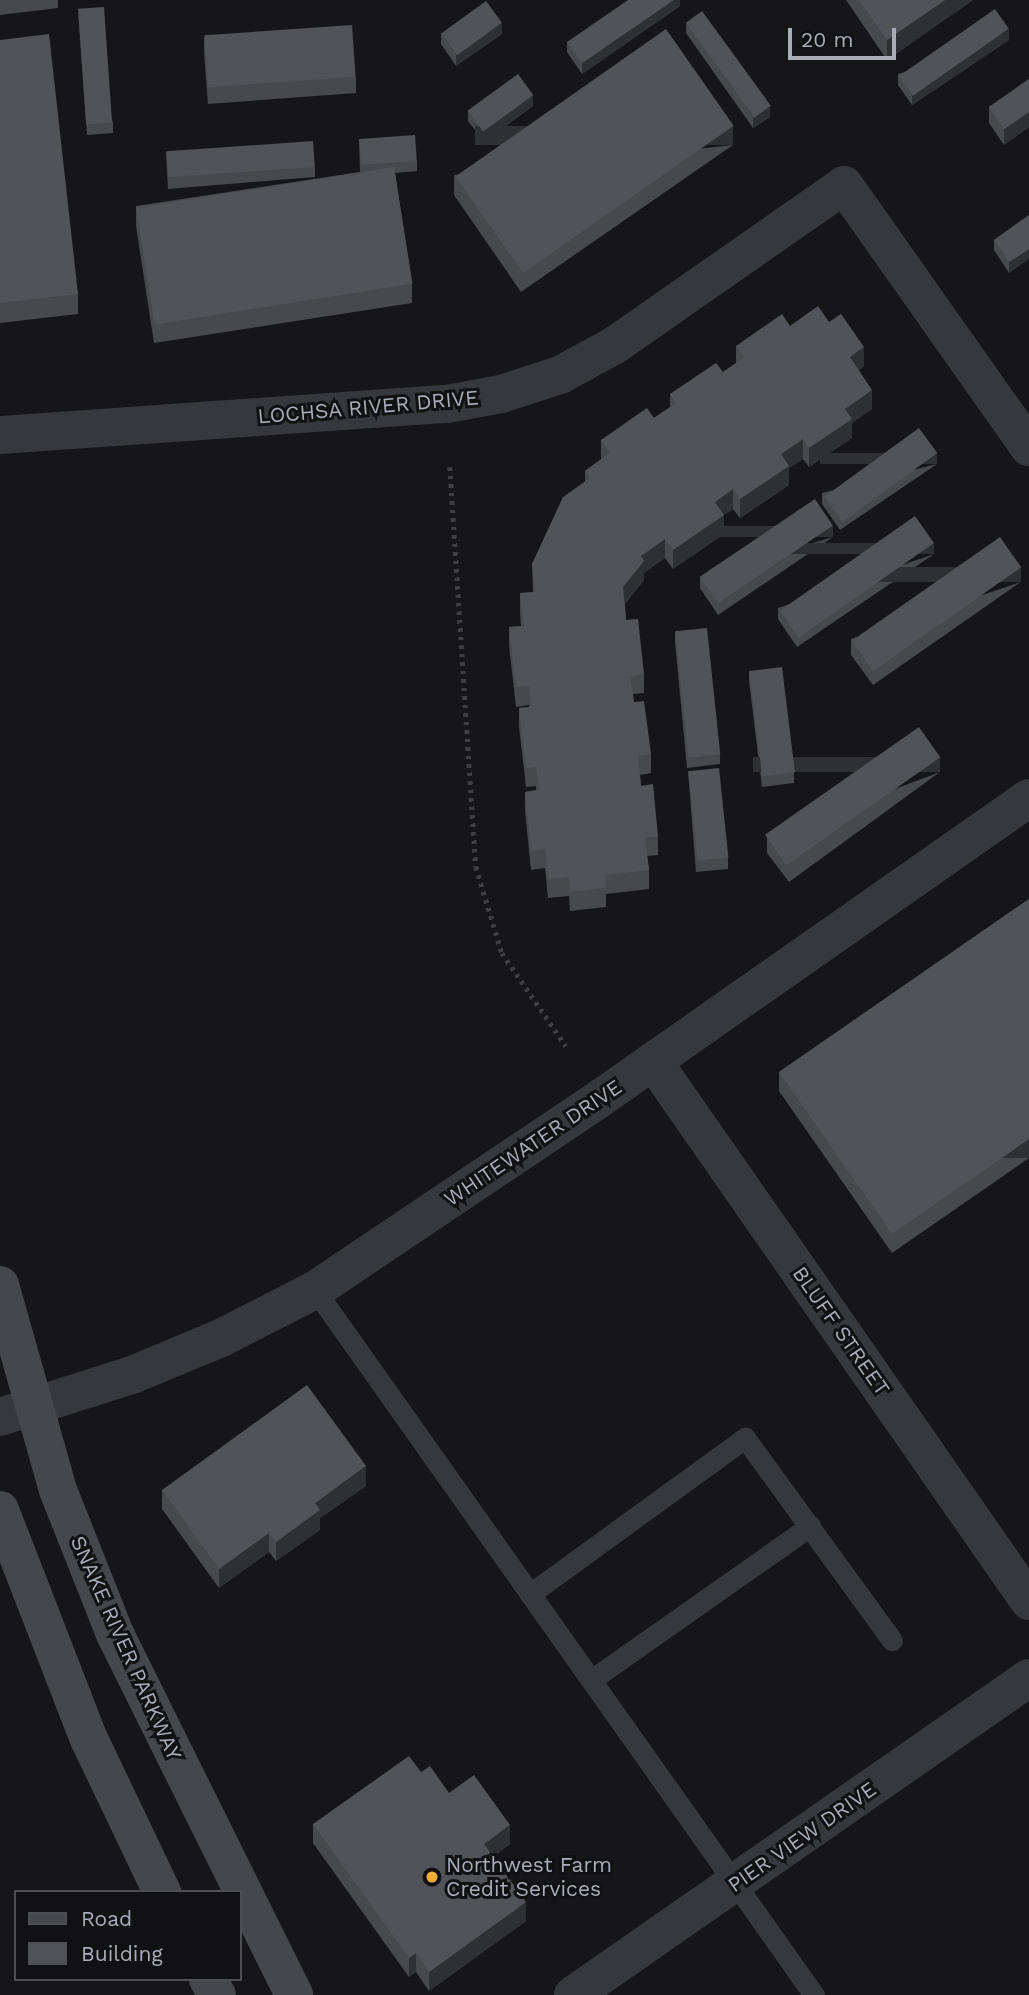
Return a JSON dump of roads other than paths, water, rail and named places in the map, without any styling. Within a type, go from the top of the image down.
[{"type":"street","name":"LOCHSA RIVER DRIVE","points":[[0,435],[425,405],[501,394],[560,375],[615,345],[844,185],[1029,447]]},
{"type":"street","name":"WHITEWATER DRIVE","points":[[17,1412],[221,1338],[315,1290],[653,1061],[1029,799]]},
{"type":"street","name":"BLUFF STREET","points":[[653,1061],[1029,1601]]},
{"type":"street","name":"SNAKE RIVER PARKWAY","points":[[0,1285],[17,1412],[58,1490],[115,1633],[294,1995]]},
{"type":"street","points":[[0,1510],[89,1739],[161,1890]]},
{"type":"street","name":"PIER VIEW DRIVE","points":[[573,1995],[1029,1678]]},
{"type":"lane","points":[[315,1290],[814,1995]]},
{"type":"lane","points":[[530,1594],[745,1438],[892,1640]]},
{"type":"lane","points":[[590,1680],[810,1526]]},
{"type":"place","name":"Northwest Farm Credit Services","points":[[432,1877]]}]
